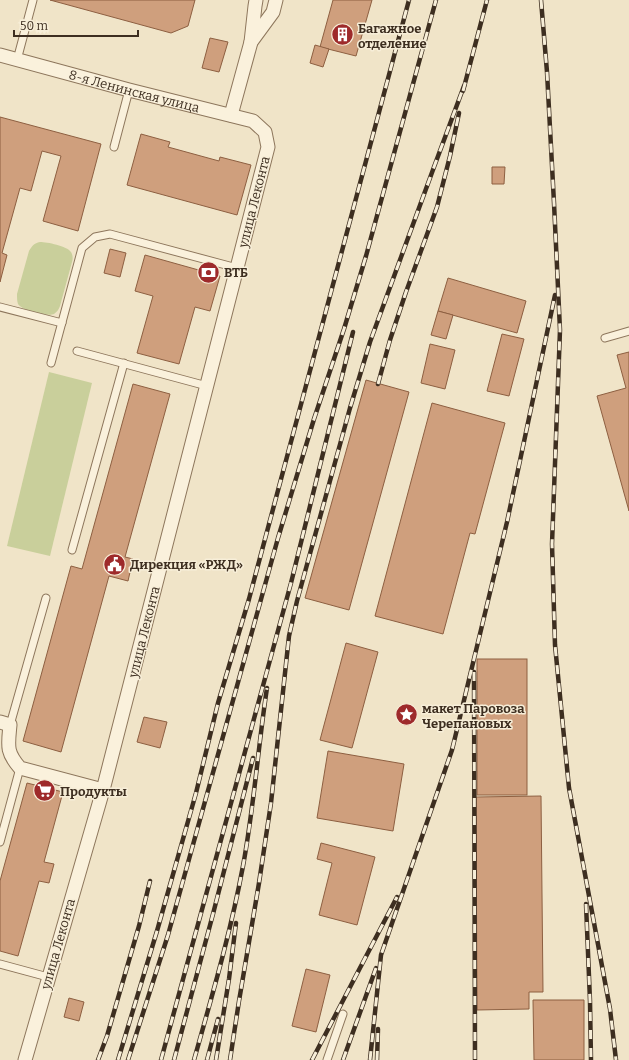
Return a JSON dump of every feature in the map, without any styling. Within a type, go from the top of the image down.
[{"type":"street","points":[[231,115],[251,42],[254,6],[256,0]]},
{"type":"street","points":[[251,42],[273,12],[276,0]]},
{"type":"street","name":"8-я Ленинская улица","points":[[0,55],[129,90],[253,121],[265,132]]},
{"type":"street","name":"улица Леконта","points":[[25,1060],[103,790],[268,147],[265,132]]},
{"type":"street","points":[[5,724],[8,747],[12,759],[20,768],[103,790]]},
{"type":"lane","points":[[18,60],[33,0]]},
{"type":"lane","points":[[114,146],[129,90]]},
{"type":"lane","points":[[51,363],[82,248],[95,237],[110,234],[237,268]]},
{"type":"lane","points":[[0,307],[62,323]]},
{"type":"lane","points":[[605,338],[629,331]]},
{"type":"lane","points":[[77,351],[207,386]]},
{"type":"lane","points":[[72,550],[124,363]]},
{"type":"lane","points":[[5,724],[46,598]]},
{"type":"lane","points":[[0,842],[20,768]]},
{"type":"lane","points":[[0,964],[48,978]]},
{"type":"lane","points":[[327,1060],[344,1014]]},
{"type":"green space","points":[[40,242],[61,246],[69,250],[72,256],[60,306],[54,314],[51,315],[35,313],[24,309],[20,307],[17,301],[17,294],[29,251],[33,245]]},
{"type":"green space","points":[[49,372],[92,383],[50,556],[7,546]]},
{"type":"building","points":[[50,0],[195,0],[188,26],[171,33]]},
{"type":"building","name":"Багажное отделение","points":[[333,0],[372,0],[356,56],[320,47]]},
{"type":"building","points":[[210,38],[228,42],[219,72],[202,68]]},
{"type":"building","points":[[315,45],[329,49],[323,67],[310,63]]},
{"type":"building","points":[[0,117],[101,144],[78,231],[43,221],[61,156],[42,151],[31,191],[20,188],[2,253],[7,255],[0,282]]},
{"type":"building","points":[[141,134],[170,142],[168,147],[219,161],[220,157],[251,165],[237,215],[127,185]]},
{"type":"building","points":[[492,167],[505,167],[504,184],[492,184]]},
{"type":"building","points":[[110,249],[126,253],[120,277],[104,273]]},
{"type":"building","points":[[145,255],[220,276],[210,311],[195,307],[179,364],[137,353],[153,296],[135,291]]},
{"type":"building","points":[[448,278],[526,301],[517,333],[438,311]]},
{"type":"building","points":[[438,311],[453,315],[446,339],[431,335]]},
{"type":"building","points":[[502,334],[524,339],[509,396],[487,391]]},
{"type":"building","points":[[430,344],[455,350],[445,389],[421,383]]},
{"type":"building","points":[[629,352],[629,511],[597,396],[626,388],[617,355]]},
{"type":"building","points":[[366,380],[409,392],[349,610],[305,598]]},
{"type":"building","points":[[133,384],[170,394],[125,557],[133,559],[128,581],[109,576],[61,752],[23,741],[71,566],[82,569]]},
{"type":"building","points":[[432,403],[505,423],[475,534],[470,533],[443,634],[375,616]]},
{"type":"building","points":[[346,643],[378,652],[352,748],[320,740]]},
{"type":"building","points":[[477,659],[527,659],[527,795],[477,795]]},
{"type":"building","points":[[144,717],[167,722],[160,748],[137,742]]},
{"type":"building","points":[[328,751],[404,764],[393,831],[317,818]]},
{"type":"building","points":[[27,783],[63,792],[44,862],[54,864],[49,883],[39,881],[18,956],[0,951],[0,881]]},
{"type":"building","points":[[541,796],[543,992],[529,992],[529,1009],[477,1010],[476,797]]},
{"type":"building","points":[[321,843],[375,857],[357,925],[319,915],[332,863],[317,859]]},
{"type":"building","points":[[306,969],[330,975],[316,1032],[292,1026]]},
{"type":"building","points":[[69,998],[84,1002],[79,1021],[64,1017]]},
{"type":"building","points":[[533,1000],[584,1000],[584,1060],[534,1060]]},
{"type":"railway","points":[[118,1060],[157,931],[196,793],[218,703],[249,599],[409,0]]},
{"type":"railway","points":[[128,1060],[168,935],[278,538],[366,256],[436,0]]},
{"type":"railway","points":[[463,91],[487,0]]},
{"type":"railway","points":[[541,0],[547,72],[560,330],[552,544],[555,645],[569,788],[610,1009],[616,1060]]},
{"type":"railway","points":[[230,1060],[271,803],[289,636],[297,601],[350,408],[370,342],[464,86]]},
{"type":"railway","points":[[378,384],[390,340],[437,207],[459,113]]},
{"type":"railway","points":[[370,1060],[381,955],[452,750],[507,522],[555,295]]},
{"type":"railway","points":[[161,1060],[291,583],[353,332]]},
{"type":"railway","points":[[474,672],[475,1060]]},
{"type":"railway","points":[[194,1060],[227,939],[243,866],[267,688]]},
{"type":"railway","points":[[174,1060],[253,758]]},
{"type":"railway","points":[[98,1060],[107,1036],[139,926],[150,881]]},
{"type":"railway","points":[[312,1060],[397,897]]},
{"type":"railway","points":[[586,904],[591,1060]]},
{"type":"railway","points":[[216,1060],[236,923]]},
{"type":"railway","points":[[343,1060],[376,968]]},
{"type":"railway","points":[[207,1060],[218,1019]]},
{"type":"railway","points":[[377,1060],[378,1029]]},
{"type":"place","name":"Багажное отделение","points":[[342,35]]},
{"type":"place","name":"ВТБ","points":[[208,272]]},
{"type":"place","name":"Дирекция «РЖД»","points":[[114,564]]},
{"type":"place","name":"макет Паровоза Черепановых","points":[[407,715]]},
{"type":"place","name":"Продукты","points":[[44,791]]}]
